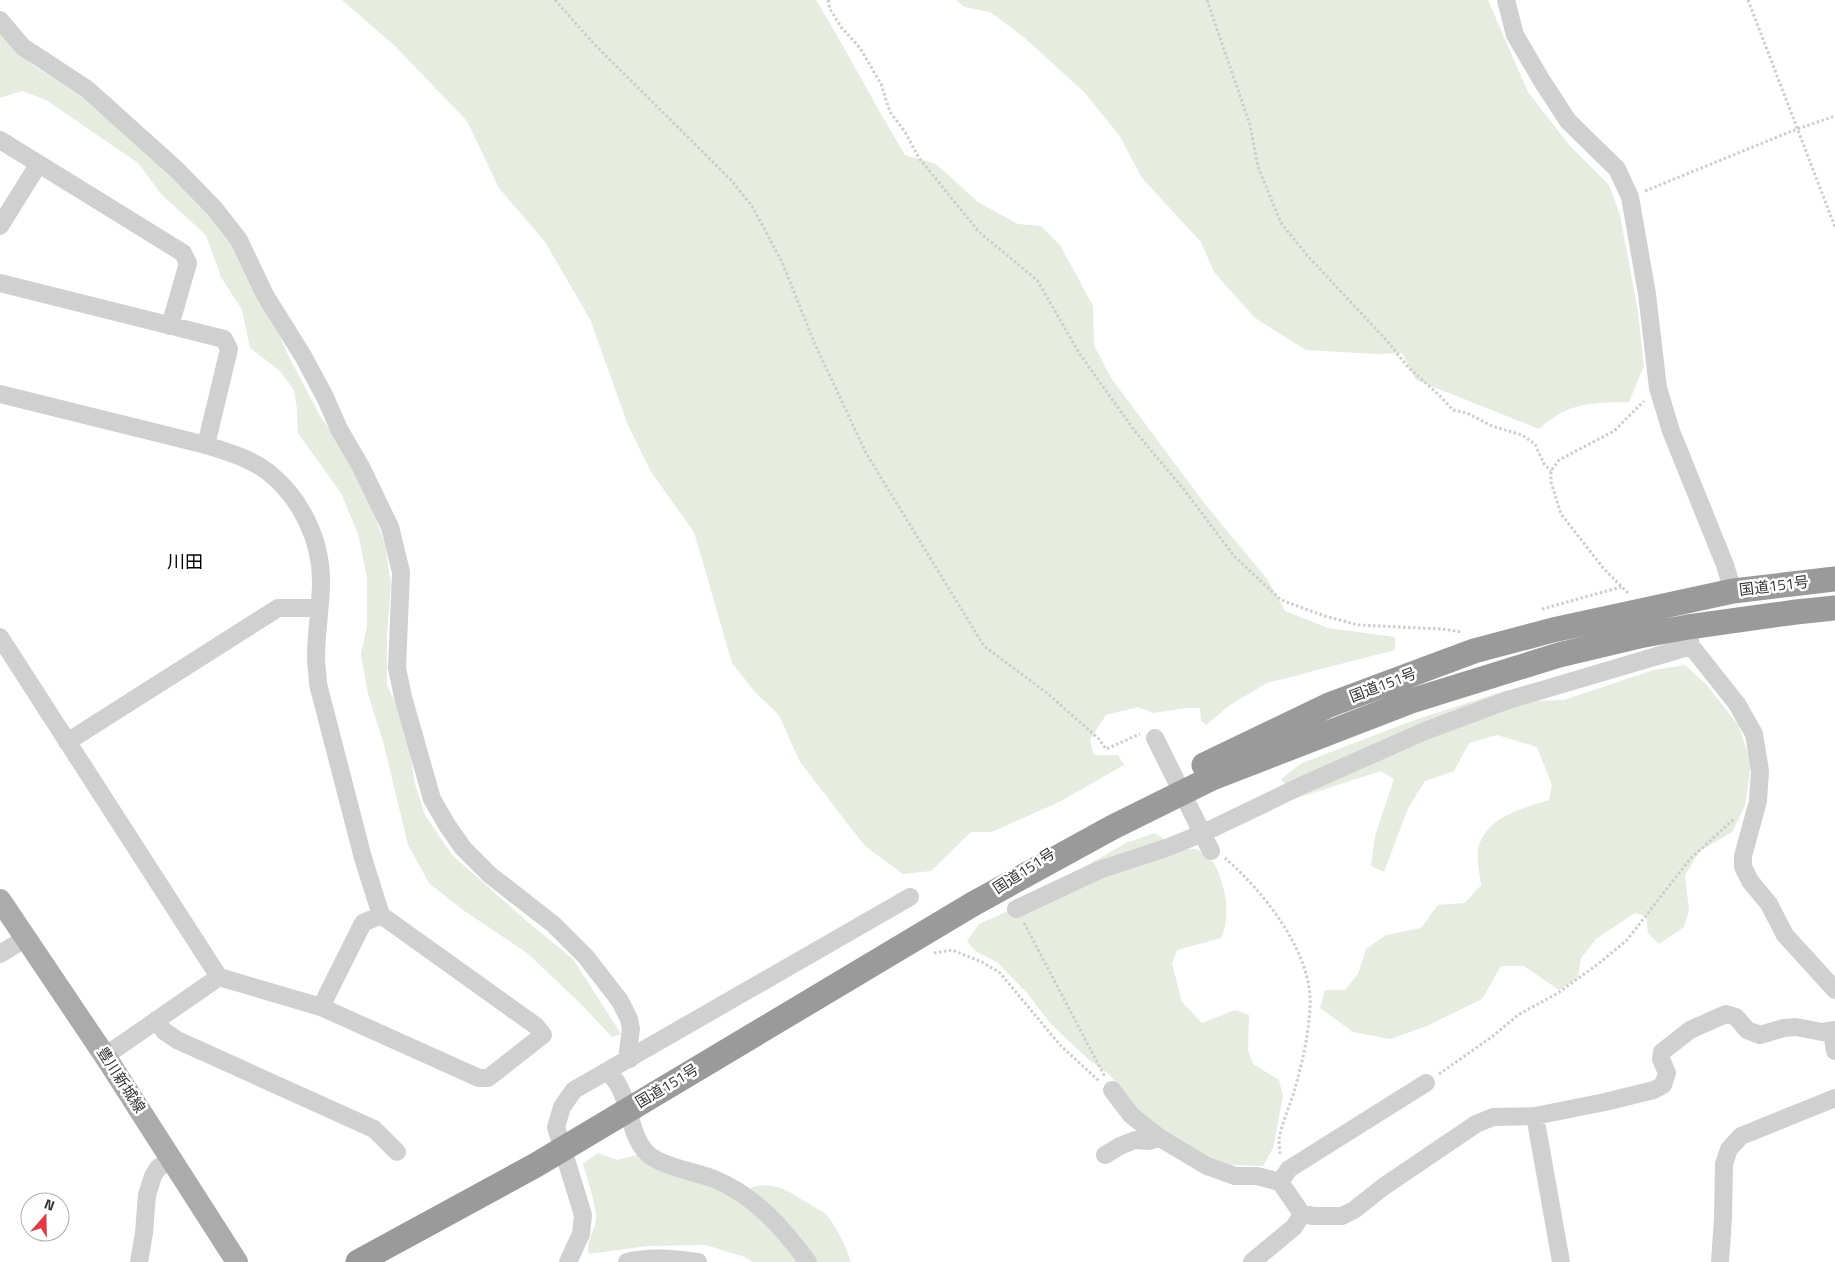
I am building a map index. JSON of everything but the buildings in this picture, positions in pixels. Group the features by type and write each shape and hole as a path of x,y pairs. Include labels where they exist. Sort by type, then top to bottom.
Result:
{"highway":[{"name":"国道151号","path":"358,1262 536,1165 973,904 1108,817 1207,764 1329,705 1474,651 1553,630 1733,591 1835,579"},
{"name":"国道151号","path":"973,904 1113,827 1212,778 1411,700 1550,658 1639,636 1690,637 1796,612 1835,608"}],"main road":[{"name":"豊川新城線","path":"0,900 105,1056 237,1262"}],"street":[{"path":"1506,0 1515,35 1542,81 1568,121 1617,169 1630,197 1647,294 1658,388 1671,430 1725,565 1733,591"},
{"path":"0,20 23,47 86,89 177,170 214,208 239,240 265,295 303,356 325,397 339,429 361,467 390,527 401,572 397,668 403,697 432,798 446,825 463,848 490,875 553,924 580,950 620,1001 629,1019 631,1029 628,1051 630,1059"},
{"path":"0,140 183,254 188,263 170,326"},
{"path":"0,226 38,165"},
{"path":"0,283 224,339 229,349 206,445"},
{"path":"0,394 236,454 267,471 287,491 309,523 318,548 321,581 316,657 318,684 363,858 381,915 536,1026 543,1035 488,1078 479,1078 321,1007 219,977 0,637"},
{"path":"67,742 278,608 319,608"},
{"path":"1016,909 1099,870 1166,848 1199,830 1425,731 1690,637 1737,704 1754,734 1760,771 1758,801 1742,856 1743,867 1750,881 1769,904 1785,935 1835,990"},
{"path":"1155,738 1211,851"},
{"path":"568,1262 581,1234 583,1215 556,1127 562,1107 574,1090 910,897"},
{"path":"321,1007 363,923 381,915"},
{"path":"0,954 26,938"},
{"path":"105,1056 219,977"},
{"path":"1112,1090 1131,1115 1160,1138 1207,1166 1236,1176 1257,1176 1275,1180 1302,1214 1342,1216 1354,1210 1383,1187 1476,1124 1494,1117 1535,1116 1605,1102 1654,1090 1664,1085 1667,1074 1661,1059 1662,1052 1690,1030 1726,1014 1736,1017 1747,1030 1760,1035 1790,1027 1822,1032 1833,1031 1835,1051"},
{"path":"156,1020 164,1031 177,1040 374,1129 397,1152"},
{"path":"607,1071 618,1084 640,1144 648,1155 665,1163 714,1179 740,1191 790,1237 808,1262"},
{"path":"1275,1180 1289,1169 1426,1083"},
{"path":"1720,1262 1724,1164 1729,1149 1741,1136 1835,1098"},
{"path":"1535,1116 1561,1262"},
{"path":"1105,1155 1135,1140 1148,1141 1160,1138"},
{"path":"138,1262 144,1234 147,1195 153,1176 158,1168 171,1159"},
{"path":"1252,1262 1294,1226 1302,1214"},
{"path":"627,1262 642,1258 698,1262"}],"path":[{"path":"555,0 594,44 730,179 752,206 782,262 814,342 866,453 984,646 1047,693 1099,739 1106,749 1150,730 1155,738"},
{"path":"828,0 830,9 841,28 860,48 880,84 890,112 919,158 979,232 1037,280 1079,353 1134,430 1185,491 1234,556 1281,600 1325,616 1358,625 1442,629 1462,632"},
{"path":"1207,0 1250,125 1258,167 1281,223 1306,254 1388,342 1408,367 1439,394 1453,410 1467,413 1492,426 1522,435 1535,444 1544,464 1551,471"},
{"path":"1748,0 1835,226"},
{"path":"1630,197 1797,129 1835,116"},
{"path":"1635,612 1632,598 1604,569 1561,514 1550,482 1551,471 1559,460 1614,431 1642,404 1648,395 1658,388"},
{"path":"1537,611 1621,586"},
{"path":"1426,1083 1493,1036 1518,1015 1558,993 1627,940 1690,858 1750,803 1758,801"},
{"path":"1211,851 1223,857 1243,873 1274,910 1297,949 1308,981 1310,1005 1306,1043 1296,1086 1279,1139 1280,1155 1275,1180"},
{"path":"1016,909 1112,1090"},
{"path":"933,953 952,950 982,962 1000,973 1060,1045 1094,1078 1112,1090"}],"shaded area":[{"path":"342,0 816,0 905,155 936,164 978,202 1018,224 1041,226 1060,245 1093,306 1094,345 1111,378 1205,504 1267,579 1285,611 1328,628 1395,637 1395,650 1267,683 1230,705 1206,725 1201,720 1200,708 1153,713 1138,707 1106,715 1090,740 1094,755 1118,755 1124,765 1059,802 992,832 971,832 931,871 903,874 865,846 800,762 779,715 755,692 732,663 694,532 651,472 628,425 590,319 545,242 499,188 467,121 395,46"},
{"path":"956,0 1488,0 1528,92 1569,145 1609,185 1620,215 1638,312 1644,366 1629,402 1591,404 1570,409 1550,420 1539,429 1416,380 1402,353 1377,354 1306,350 1255,318 1214,272 1201,242 1142,178 1119,135 1085,93 1025,38 990,12 964,7"},
{"path":"0,34 35,67 76,91 174,175 238,241 289,357 319,414 360,475 385,544 391,585 387,633 387,685 402,717 408,739 415,784 425,815 452,855 573,959 621,1034 612,1037 579,1002 527,953 463,910 429,883 408,845 384,745 368,694 361,654 367,626 367,577 358,534 341,493 298,433 294,390 280,371 250,348 242,310 221,277 206,235 162,195 138,163 46,100 22,91 0,98"},
{"path":"1685,665 1706,684 1739,726 1751,764 1745,806 1732,832 1700,851 1685,875 1689,910 1684,927 1659,944 1648,933 1646,916 1635,913 1596,939 1581,958 1578,978 1559,990 1524,966 1501,966 1482,999 1427,1026 1390,1039 1353,1032 1320,1008 1325,990 1345,990 1358,974 1366,949 1386,935 1421,928 1438,905 1465,903 1481,885 1478,849 1482,838 1489,829 1506,816 1549,800 1552,785 1537,747 1497,735 1469,743 1454,771 1425,781 1408,808 1384,872 1371,866 1375,836 1394,779 1381,771 1297,798 1281,779 1302,763 1409,722 1507,690 1530,701 1564,700 1654,670"},
{"path":"1155,833 1179,849 1197,849 1205,854 1215,865 1222,883 1226,901 1226,920 1221,938 1177,950 1172,963 1182,1002 1202,1023 1235,1010 1249,1015 1248,1050 1253,1064 1279,1080 1283,1096 1273,1148 1263,1166 1224,1165 1146,1121 1110,1075 1088,1059 1050,1023 1027,993 997,962 975,951 967,941 979,924 1006,912 1126,843"},
{"path":"598,1153 617,1160 637,1155 738,1194 757,1186 766,1185 782,1189 826,1215 841,1238 851,1262 752,1262 745,1257 706,1245 647,1246 589,1254 588,1249 596,1215 583,1164"}],"district":[{"name":"川田","path":"185,562"}]}
